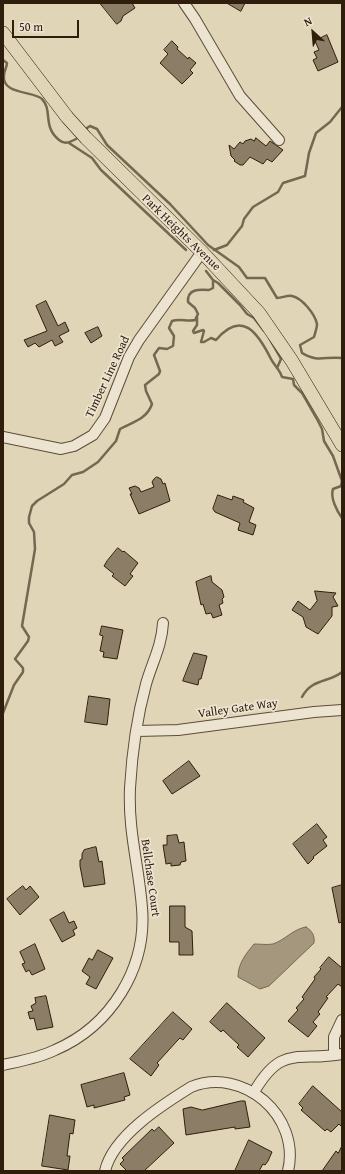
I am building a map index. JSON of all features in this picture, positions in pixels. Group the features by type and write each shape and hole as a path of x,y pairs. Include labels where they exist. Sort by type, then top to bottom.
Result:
{"main road":[{"name":"Park Heights Avenue","path":"3,33 67,117 86,138 246,297 273,332 342,445"}],"street":[{"path":"184,3 240,96 279,140"},
{"name":"Timber Line Road","path":"4,439 61,449 74,446 93,435 105,418 129,357 139,340 202,252"},
{"name":"Bellchase Court","path":"3,1064 42,1055 69,1043 86,1032 99,1021 120,996 135,964 142,937 143,924 142,907 131,840 129,814 133,761 146,683 162,639 163,623"},
{"name":"Valley Gate Way","path":"137,731 178,730 314,712 342,710"},
{"path":"254,1092 270,1068 285,1059 297,1056 338,1054 334,1037 342,1020"},
{"path":"105,1171 112,1152 124,1137 168,1102 200,1083 221,1081 232,1083 254,1092 271,1107 283,1126 289,1149 288,1171"}],"shaded area":[{"path":"306,927 313,934 314,943 269,986 260,989 238,977 239,968 254,944 273,944 297,930"}],"building":[{"path":"100,3 132,3 135,8 123,16 121,21 117,24"},
{"path":"227,3 245,3 241,11"},
{"path":"327,35 338,62 318,71 313,60 317,58 314,52 319,50 315,41"},
{"path":"172,41 178,47 177,49 188,59 189,57 196,63 190,70 193,73 182,84 160,63 168,54 164,50"},
{"path":"256,138 266,146 270,141 283,150 272,162 267,159 263,164 250,157 243,165 240,165 234,161 235,160 231,156 229,145 234,149 240,142 243,144 245,141 251,139 254,141"},
{"path":"46,301 58,326 65,322 69,331 59,336 63,342 55,346 52,340 39,347 35,343 28,347 24,340 47,331 36,306"},
{"path":"98,327 102,336 91,343 85,333"},
{"path":"157,477 161,479 163,484 165,483 170,501 139,514 130,494 132,494 129,488 135,486 139,488 141,492 154,487 152,482"},
{"path":"218,495 232,500 233,496 244,500 243,502 254,508 249,522 256,525 253,535 238,530 240,523 215,512 213,509"},
{"path":"118,548 138,563 130,574 133,576 125,586 112,576 114,574 104,566"},
{"path":"211,576 212,582 222,590 224,597 222,599 223,603 219,605 222,615 213,618 211,613 206,614 203,604 201,605 196,582"},
{"path":"315,591 336,593 333,597 338,606 332,607 332,616 318,634 306,627 303,617 292,610 298,601 310,610 317,601"},
{"path":"102,626 123,630 117,659 103,657 104,652 100,651 103,636 100,635"},
{"path":"194,653 207,656 198,685 183,681"},
{"path":"89,696 110,699 107,725 85,722"},
{"path":"189,761 200,776 172,794 163,781"},
{"path":"317,824 327,837 323,840 327,846 313,857 314,858 308,864 293,844"},
{"path":"177,835 179,843 184,842 186,861 181,862 180,865 171,866 171,863 166,864 163,845 167,845 167,836"},
{"path":"96,847 99,862 102,861 105,884 84,887 80,860 82,859 84,850"},
{"path":"342,885 342,922 339,923 332,888"},
{"path":"23,886 26,890 30,886 39,897 20,915 7,899"},
{"path":"170,906 185,906 185,927 192,931 193,955 179,955 179,942 170,942"},
{"path":"64,912 69,923 74,921 77,928 73,930 75,935 62,942 50,920"},
{"path":"35,944 45,969 32,975 29,970 26,972 22,964 25,963 20,952"},
{"path":"98,950 113,958 96,989 86,984 90,977 82,971 89,958 92,960"},
{"path":"329,957 342,968 342,987 338,984 326,997 328,998 318,1012 320,1014 313,1022 317,1026 308,1037 288,1021 298,1010 296,1008 304,999 302,997 315,979 314,977 321,969 320,968"},
{"path":"46,996 53,1027 37,1030 34,1018 30,1019 28,1012 33,1011 31,1006 36,1003 35,998"},
{"path":"227,1003 265,1038 248,1057 237,1047 239,1045 223,1030 221,1032 210,1022"},
{"path":"173,1012 192,1029 183,1040 180,1038 157,1063 159,1065 151,1076 130,1059"},
{"path":"124,1073 130,1095 124,1097 125,1100 94,1108 94,1105 87,1107 81,1085"},
{"path":"313,1086 342,1112 342,1127 339,1124 331,1132 327,1129 325,1131 301,1110 303,1108 299,1104"},
{"path":"245,1101 250,1127 235,1129 235,1127 186,1135 183,1109 191,1107 202,1110"},
{"path":"50,1115 75,1120 73,1134 70,1133 67,1156 70,1156 68,1170 42,1166"},
{"path":"159,1127 174,1143 144,1171 127,1171 120,1164 124,1160 122,1158 152,1129 154,1131"},
{"path":"249,1140 272,1152 268,1161 265,1165 263,1164 259,1171 235,1171"},
{"path":"342,1146 342,1171 322,1171 336,1151 338,1153"}],"waterway":[{"path":"3,60 7,63 4,81 8,86 19,92 38,96 42,99 47,108 51,129 54,135 61,142 65,143 76,139"},
{"path":"214,250 227,245 242,226 244,219 253,207 278,192 283,183 305,176 309,153 316,133 330,122 342,107"},
{"path":"87,128 90,126 97,129 107,145 170,204 208,245 239,267 247,278 265,278 277,298 288,296 296,297 308,307 317,324 314,337 300,345 302,353 313,358 342,358"},
{"path":"69,143 92,158 101,170 186,250"},
{"path":"206,271 247,314 254,318 264,331"},
{"path":"3,713 14,685 23,672 23,668 15,659 28,641 29,637 22,626 35,549 34,532 29,523 32,506 37,501 64,484 72,475 83,472 98,462 116,441 120,429 139,420 147,413 152,404 145,385 159,374 160,371 154,355 159,348 167,349 173,346 174,336 169,328 172,321 195,320 198,314 195,308 188,302 189,294 194,291 209,290 213,288 213,280"},
{"path":"197,317 197,325 193,331 194,333 204,331 201,342 211,338 216,340 225,331 234,326 248,328 255,333 282,377 293,379 294,385 302,393 322,429 324,441 333,456 342,481"},
{"path":"269,338 281,359 277,368"},
{"path":"342,481 341,486 333,489 332,493 334,504 342,518"},
{"path":"302,697 311,687 342,672"}]}
